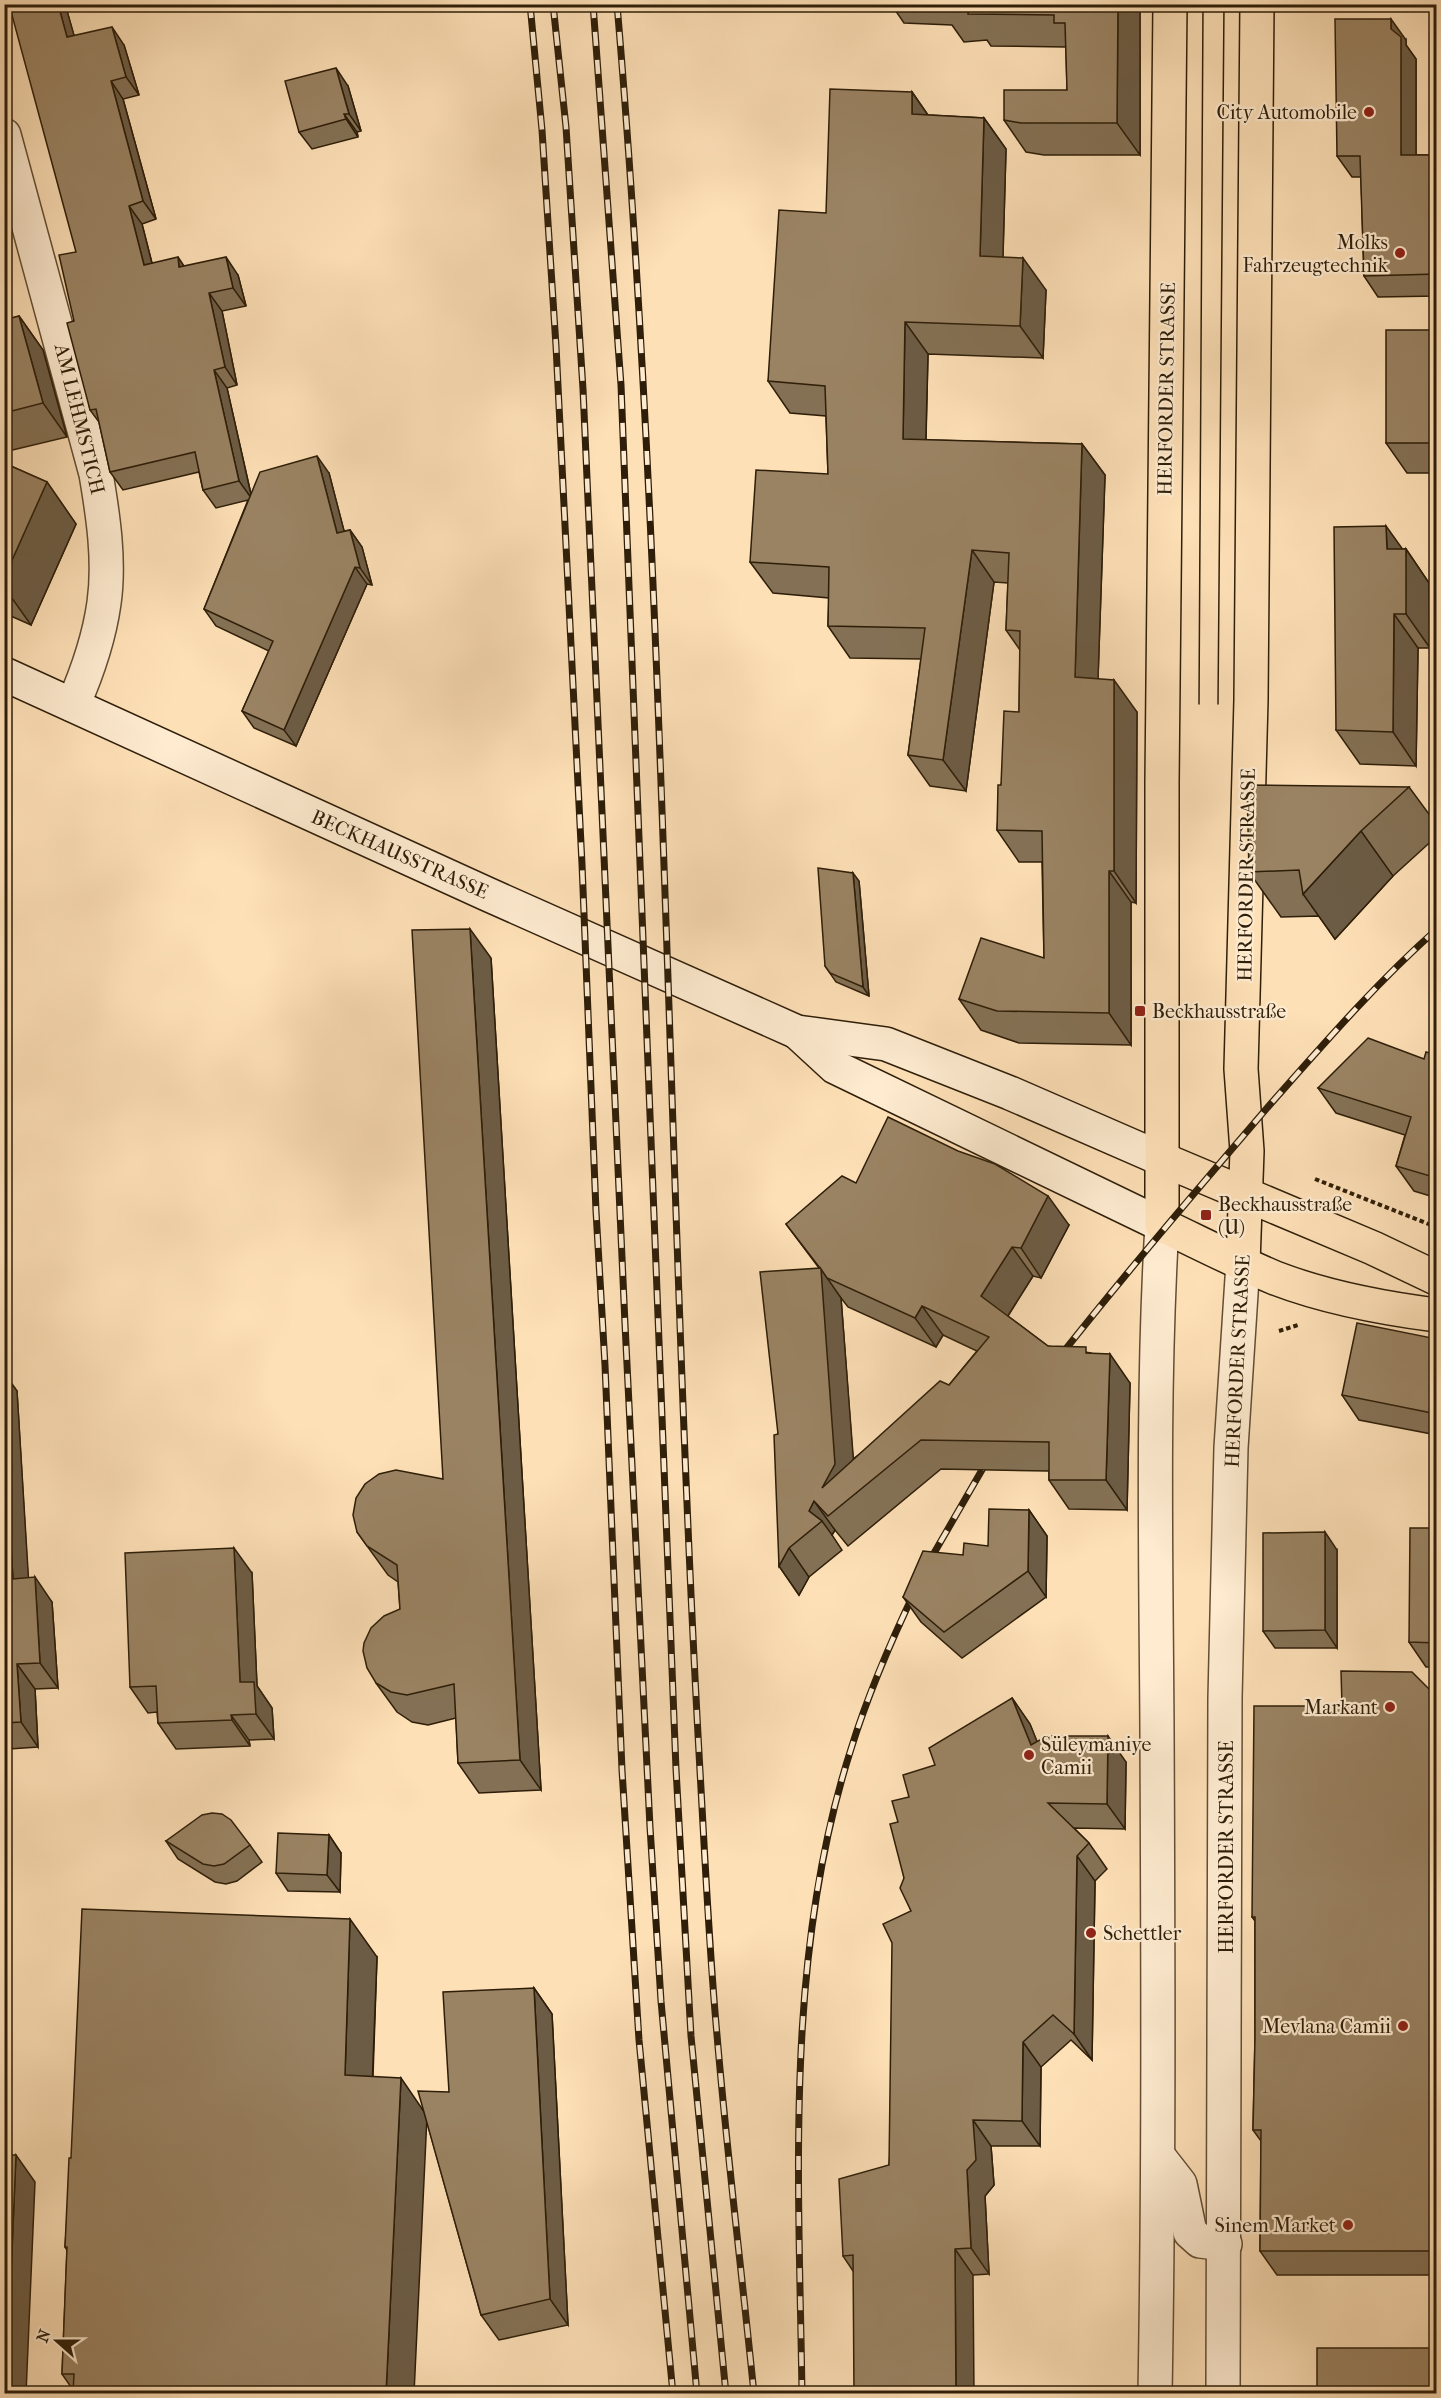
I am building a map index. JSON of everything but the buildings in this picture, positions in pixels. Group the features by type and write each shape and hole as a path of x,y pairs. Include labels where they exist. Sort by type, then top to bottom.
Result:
{"main road":[{"name":"HERFORDER STRASSE","path":"1162,1226 1164,1160 1162,782 1170,4"},
{"name":"HERFORDER STRASSE","path":"1243,1263 1247,1151 1241,1069 1251,700 1257,4"},
{"name":"BECKHAUSSTRASSE","path":"1164,1160 1393,1256 1437,1278"},
{"path":"1162,1226 1275,1278 1340,1299 1385,1309 1437,1315"}],"street":[{"name":"AM LEHMSTICH","path":"4,135 96,474 101,507 105,563 104,603 86,674 73,705"},
{"name":"BECKHAUSSTRASSE","path":"4,674 508,904 797,1032 886,1044 1010,1093 1164,1160"},
{"name":"BECKHAUSSTRASSE","path":"797,1032 835,1067 1162,1226"},
{"name":"HERFORDER STRASSE","path":"1155,2394 1159,2157 1156,1514 1158,1305 1162,1226"},
{"name":"HERFORDER STRASSE","path":"1223,2394 1227,1580 1231,1448 1243,1263"},
{"path":"1159,2157 1180,2184 1190,2232 1200,2241 1225,2244"}],"path":[{"path":"4,1004 9,1089"},
{"path":"1315,1179 1437,1227"}],"tram line":[{"path":"1199,704 1203,4"},
{"path":"1218,704 1224,4"}],"railway":[{"path":"530,4 542,130 556,346 582,864 622,1770 639,2040 673,2394"},
{"path":"553,4 566,127 583,389 650,1827 661,2001 697,2394"},
{"path":"593,4 621,385 676,1769 691,2036 726,2394"},
{"path":"617,4 634,225 657,666 680,1329 705,1870 721,2080 754,2394"},
{"path":"1057,1360 1267,1108 1370,994 1436,930"},
{"path":"926,1567 990,1456"},
{"path":"802,2394 799,2232 800,2069 805,1988 815,1907 830,1828 851,1749 880,1668 916,1589"}],"place":[{"name":"City Automobile","path":"1369,112"},
{"name":"Molks Fahrzeugtechnik","path":"1400,253"},
{"name":"Beckhausstraße","path":"1140,1011"},
{"name":"Beckhausstraße (U)","path":"1206,1215"},
{"name":"Markant","path":"1390,1707"},
{"name":"Süleymaniye Camii","path":"1029,1755"},
{"name":"Schettler","path":"1091,1933"},
{"name":"Mevlana Camii","path":"1403,2026"},
{"name":"Sinem Market","path":"1348,2225"}]}
